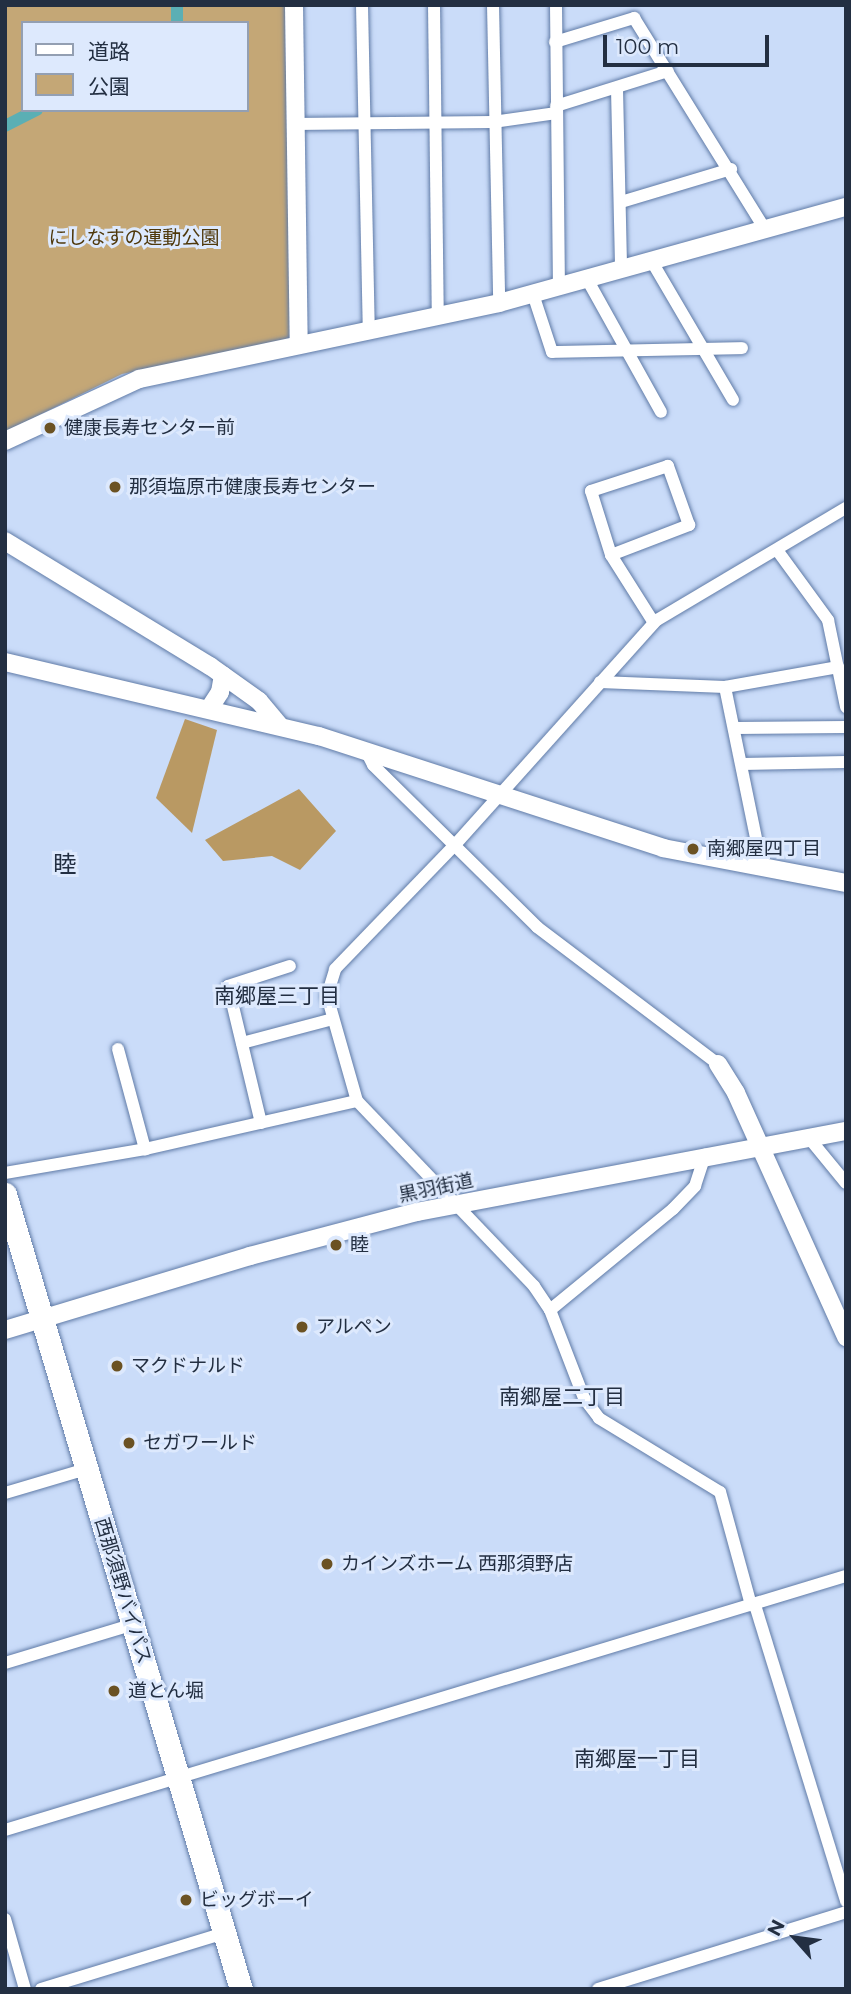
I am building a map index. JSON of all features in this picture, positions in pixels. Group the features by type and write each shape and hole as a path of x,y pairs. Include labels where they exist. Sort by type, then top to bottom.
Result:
{"highway":[{"name":"西那須野バイパス","path":"5,1194 241,1989"}],"street":[{"path":"293,5 293,124 299,344"},
{"path":"362,5 362,124 369,332"},
{"path":"434,5 438,316"},
{"path":"493,5 499,303"},
{"path":"556,5 559,287"},
{"path":"555,42 634,18 731,169 763,226"},
{"path":"293,124 494,122 556,109 668,71"},
{"path":"617,89 621,268"},
{"path":"621,202 731,169"},
{"path":"5,441 139,379 499,303 763,226 846,206"},
{"path":"651,260 733,400"},
{"path":"587,279 660,412"},
{"path":"533,294 552,352 628,353 742,348"},
{"path":"611,555 690,525 668,466 591,491 611,555 654,623"},
{"path":"846,508 654,623 453,846 335,969 327,996 357,1101 453,1205 502,1251 550,1310 584,1398 599,1418 720,1492 846,1901"},
{"path":"5,541 223,675 260,701 279,726"},
{"path":"777,550 828,620 840,645 838,667 846,707"},
{"path":"5,662 209,709 365,749 499,796 663,848 846,883"},
{"path":"600,682 725,687 838,667"},
{"path":"209,709 220,692 223,675"},
{"path":"725,687 762,868"},
{"path":"735,728 846,726"},
{"path":"365,749 373,765 453,846 596,975 718,1064 732,1083 846,1337"},
{"path":"742,764 846,762"},
{"path":"261,1123 229,986 290,966"},
{"path":"242,1044 333,1019"},
{"path":"118,1049 145,1149"},
{"path":"5,1173 145,1149 357,1101"},
{"name":"黒羽街道","path":"5,1330 250,1256 453,1205 846,1131"},
{"path":"808,1138 846,1182"},
{"path":"550,1310 673,1209 695,1186 705,1156"},
{"path":"5,1493 86,1469"},
{"path":"5,1830 846,1576"},
{"path":"5,1663 134,1624"},
{"path":"598,1989 621,1985 846,1912"},
{"path":"5,1919 25,1989"},
{"path":"41,1989 224,1933"}],"green space":[{"name":"にしなすの運動公園","path":"5,5 285,5 290,339 122,374 5,432"}],"shaded area":[{"path":"185,719 217,730 192,833 156,798"},
{"path":"299,789 336,831 300,870 272,856 223,861 205,840"}],"waterway":[{"path":"177,5 177,21"},
{"path":"5,126 33,112"}],"place":[{"name":"健康長寿センター前","path":"50,428"},
{"name":"那須塩原市健康長寿センター","path":"115,487"},
{"name":"南郷屋四丁目","path":"693,849"},
{"name":"睦","path":"336,1245"},
{"name":"アルペン","path":"302,1327"},
{"name":"マクドナルド","path":"117,1366"},
{"name":"セガワールド","path":"129,1443"},
{"name":"カインズホーム 西那須野店","path":"327,1564"},
{"name":"道とん堀","path":"114,1691"},
{"name":"ビッグボーイ","path":"186,1900"}],"district":[{"name":"睦","path":"65,864"},
{"name":"南郷屋三丁目","path":"277,996"},
{"name":"南郷屋二丁目","path":"562,1397"},
{"name":"南郷屋一丁目","path":"637,1759"}]}
